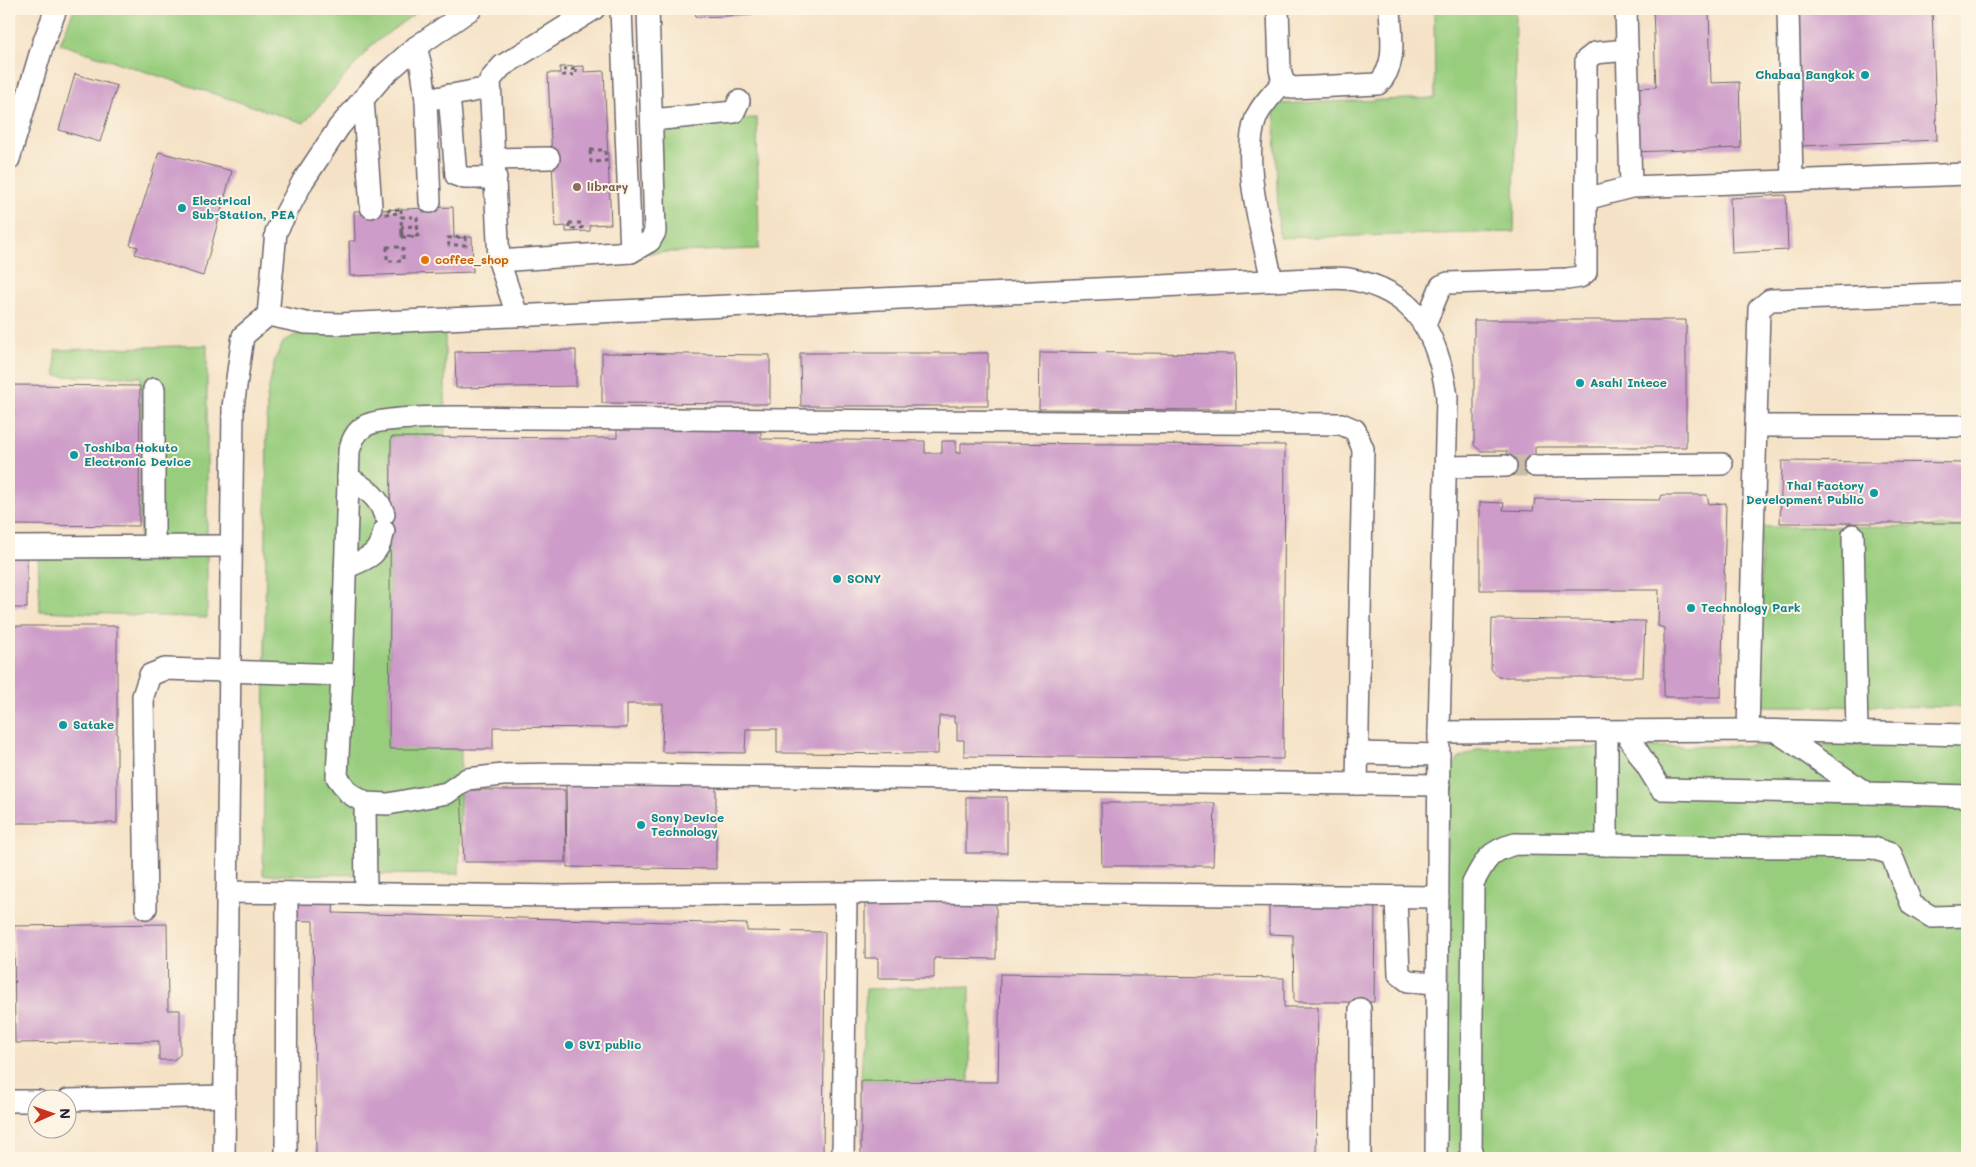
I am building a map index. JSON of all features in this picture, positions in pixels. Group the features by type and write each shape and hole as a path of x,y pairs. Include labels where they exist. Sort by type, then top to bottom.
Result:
{"street":[{"path":"9,159 43,44 56,9"},
{"path":"286,1158 230,671 233,407 243,336 268,315 276,232 303,181 339,127 383,76 416,46 471,9"},
{"path":"517,315 499,261 490,80 502,66 594,9"},
{"path":"621,9 631,252"},
{"path":"499,261 631,252 650,241 655,232 648,9"},
{"path":"1278,9 1280,68 1283,82 1292,88 1378,84 1388,75 1392,59 1390,9"},
{"path":"1626,9 1631,187"},
{"path":"1788,9 1792,180"},
{"path":"416,46 426,95 424,209"},
{"path":"1425,324 1441,286 1448,283 1580,277 1586,272 1586,60 1595,53 1627,50"},
{"path":"1272,281 1251,178 1251,133 1256,116 1283,82"},
{"path":"426,95 449,95 489,88"},
{"path":"449,95 456,175 465,178 495,169 549,158"},
{"path":"363,99 367,152 378,210"},
{"path":"652,120 734,112 739,101"},
{"path":"1586,199 1631,187 1967,174"},
{"path":"268,315 306,323 340,324 1348,279 1371,285 1392,294 1411,307 1425,324 1443,365 1448,396 1439,732 1436,1158"},
{"path":"1748,730 1759,309 1770,300 1967,293"},
{"path":"154,389 154,545"},
{"path":"1358,784 1363,449 1355,430 1341,424 417,418 376,421 365,426 353,437 349,451 338,777 349,793 365,804 388,804 447,793 467,779 503,775 1358,784 1439,784"},
{"path":"1756,426 1967,426"},
{"path":"1535,466 1722,464"},
{"path":"1446,467 1506,466"},
{"path":"345,568 372,556 381,546 384,522 381,506 371,493 348,477"},
{"path":"1852,535 1856,733"},
{"path":"9,547 231,546"},
{"path":"146,908 143,696 150,675 165,669 342,675"},
{"path":"1439,732 1748,730 1967,735"},
{"path":"1616,731 1661,789 1967,796"},
{"path":"1607,845 1616,731"},
{"path":"1776,731 1866,793"},
{"path":"1358,753 1439,755"},
{"path":"365,804 366,894"},
{"path":"1471,1158 1473,883 1486,858 1499,848 1515,844 1873,848 1891,854 1912,905 1932,917 1967,916"},
{"path":"257,893 562,896 932,892 1438,897"},
{"path":"224,1158 225,1096 257,893"},
{"path":"843,1158 846,894"},
{"path":"1396,896 1398,974 1408,981 1437,982"},
{"path":"1360,1009 1360,1158"},
{"path":"78,1100 225,1096"},
{"path":"9,1101 28,1101"}],"path":[{"path":"590,150 605,150 606,161 591,162 590,150"},
{"path":"424,209 418,237 402,237 401,217 424,209"},
{"path":"417,226 417,236 402,236 402,227 417,226"},
{"path":"465,237 466,244 449,245 448,238 465,237"},
{"path":"387,247 403,247 403,261 387,262 387,247"}],"green space":[{"path":"74,9 421,9 373,44 304,123 60,44"},
{"path":"1434,9 1516,9 1514,232 1279,238 1274,104 1435,98"},
{"path":"757,118 759,249 647,253 644,121"},
{"path":"445,327 445,436 391,437 389,748 461,749 459,874 263,875 267,397 275,359 284,341 305,330"},
{"path":"207,345 207,618 40,611 38,553 140,556 141,377 56,376 55,350"},
{"path":"1967,526 1967,707 1761,706 1761,527"},
{"path":"1967,743 1967,1158 1445,1158 1447,779 1458,759 1478,749"},
{"path":"970,986 969,1082 861,1081 866,989"}],"building":[{"path":"695,9 753,9 753,15 696,17"},
{"name":"Chabaa Bangkok","path":"1653,9 1709,9 1711,83 1739,82 1741,148 1633,152 1631,88 1656,87"},
{"name":"Chabaa Bangkok","path":"1794,9 1932,9 1937,140 1799,146"},
{"path":"584,66 584,72 604,71 611,224 590,225 590,231 566,232 566,226 555,227 548,73 560,73 560,67"},
{"path":"75,74 117,86 100,142 59,130"},
{"name":"Electrical Sub-Station, PEA","path":"159,152 232,171 203,276 135,254 138,247 130,245"},
{"path":"1786,195 1788,250 1732,253 1730,198"},
{"path":"453,207 454,238 472,237 473,272 350,276 349,241 355,241 354,211"},
{"name":"Asahi Intece","path":"1474,320 1686,320 1686,447 1535,447 1535,469 1507,469 1507,451 1481,451 1474,445"},
{"path":"576,350 576,386 456,388 455,352"},
{"path":"1040,352 1235,354 1236,410 1039,409"},
{"path":"602,353 770,355 770,404 602,403"},
{"path":"800,353 988,353 988,406 801,406"},
{"name":"Toshiba Hokuto Electronic Device","path":"9,385 140,386 139,526 9,525"},
{"name":"SONY","path":"617,425 744,426 744,432 761,432 761,439 925,441 925,453 942,453 942,441 956,441 956,453 961,453 961,443 1285,445 1283,759 964,756 964,740 957,740 957,723 954,723 954,716 939,716 938,754 777,753 777,729 746,729 745,753 662,752 663,704 627,704 627,728 493,727 493,749 389,749 391,437 617,438"},
{"name":"Thai Factory Development Public","path":"1782,461 1967,463 1967,523 1780,523"},
{"name":"Technology Park","path":"1662,495 1707,495 1709,504 1726,503 1721,697 1664,697 1664,628 1658,626 1659,590 1480,590 1480,502 1504,503 1503,510 1533,511 1535,499 1660,500"},
{"path":"9,558 27,558 27,608 9,608"},
{"path":"1492,619 1645,621 1643,677 1498,677 1491,669"},
{"name":"Satake","path":"9,626 117,626 117,823 12,823 12,847 9,847"},
{"name":"Sony Device Technology","path":"716,780 716,869 567,867 566,783"},
{"path":"461,790 565,790 566,862 464,862"},
{"path":"966,797 1007,797 1007,853 966,853"},
{"path":"1101,803 1215,803 1213,866 1102,866"},
{"path":"865,894 996,895 996,959 934,958 934,978 878,978 878,958 865,958"},
{"name":"SVI public","path":"294,899 334,899 333,913 747,924 747,931 825,932 823,1158 316,1158 313,921 293,920"},
{"path":"1375,902 1374,1002 1294,1002 1293,935 1269,934 1269,904"},
{"path":"167,924 168,1010 180,1010 180,1055 173,1060 159,1060 159,1041 15,1043 14,926"},
{"path":"1000,974 1284,978 1284,1007 1318,1007 1316,1158 861,1158 861,1081 998,1082"}],"tunnel":[{"path":"1506,466 1535,466"}],"place":[{"name":"Chabaa Bangkok","path":"1865,75"},
{"name":"library","path":"577,187"},
{"name":"Electrical Sub-Station, PEA","path":"182,208"},
{"name":"coffee_shop","path":"425,260"},
{"name":"Asahi Intece","path":"1580,383"},
{"name":"Toshiba Hokuto Electronic Device","path":"74,455"},
{"name":"Thai Factory Development Public","path":"1874,493"},
{"name":"SONY","path":"837,579"},
{"name":"Technology Park","path":"1691,608"},
{"name":"Satake","path":"63,725"},
{"name":"Sony Device Technology","path":"641,825"},
{"name":"SVI public","path":"569,1045"}]}
